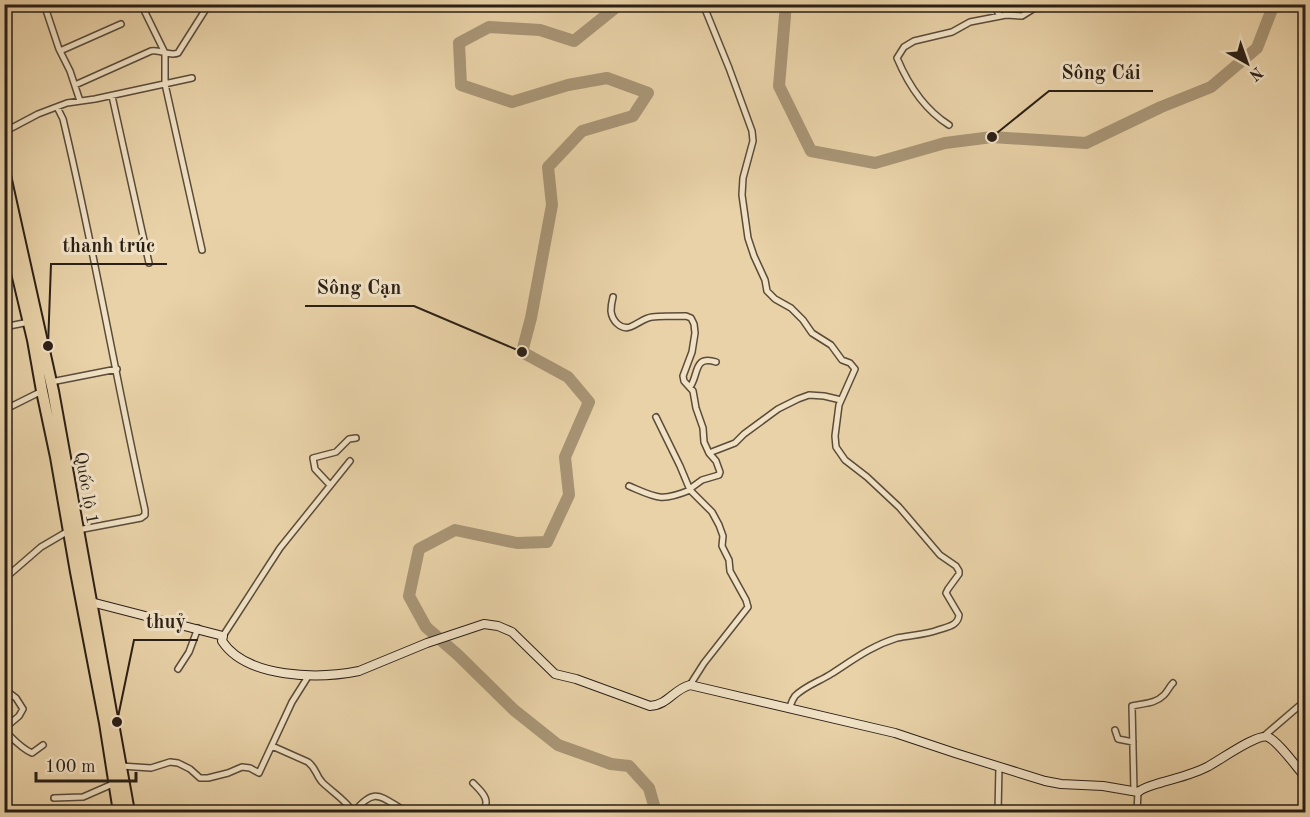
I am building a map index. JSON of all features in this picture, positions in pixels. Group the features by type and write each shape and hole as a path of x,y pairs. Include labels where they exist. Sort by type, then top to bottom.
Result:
{"highway":[{"name":"Quốc lộ 1","path":"4,171 51,382 119,813"},
{"name":"Quốc lộ 1","path":"4,218 29,322 56,457 91,602 129,813"}],"street":[{"path":"44,4 80,101"},
{"path":"141,4 165,53 165,84 202,250"},
{"path":"75,85 151,51 156,50 175,55 181,50 209,4"},
{"path":"703,4 752,131 753,141 743,178 742,195 748,238 765,280 767,291 803,320 812,333 831,345 842,360 855,368 841,400 837,420 836,447 844,460 867,477 899,507 940,555 958,568 959,574 946,593 959,615 955,624 934,632 898,638 861,653 830,675 800,692 789,709"},
{"path":"993,4 1000,16"},
{"path":"949,125 927,107 910,84 898,60 903,47 914,41 952,32 970,22 1000,16 1022,16 1041,4"},
{"path":"60,51 121,24"},
{"path":"4,132 38,114 67,103 112,96 192,78"},
{"path":"112,96 149,263"},
{"path":"4,579 41,548 74,530 141,518 146,510 110,345 91,243 63,119 57,107"},
{"path":"613,297 611,310 613,318 624,328 653,317 686,316 691,318 695,327 694,341 683,376 684,381 693,391 703,428 704,442 720,472 674,497 651,495 629,486"},
{"path":"4,327 29,322"},
{"path":"690,387 693,385 701,362 708,360 716,362"},
{"path":"51,382 117,369"},
{"path":"4,410 42,391"},
{"path":"709,453 735,443 752,427 790,402 809,395 841,400"},
{"path":"350,461 280,548 223,636 222,641 235,655 264,669 282,673 336,674 359,671 392,656 484,624 498,626 512,633 555,674 576,679 650,706 658,705 690,685 704,663 748,607 730,571 729,560 722,546 723,536 719,525 712,512 690,490 656,417"},
{"path":"330,485 315,469 313,458 336,452 349,439 356,438"},
{"path":"91,602 223,636"},
{"path":"178,669 189,652 198,628"},
{"path":"121,766 151,768 171,762 178,763 190,769 200,778 228,773 242,767 259,773 292,702 309,675"},
{"path":"1137,813 1132,706 1157,701 1166,694 1173,683"},
{"path":"690,685 895,733 1045,781 1103,786 1136,792 1147,786 1208,767 1264,736 1305,700"},
{"path":"4,689 16,698 23,710 6,727 6,732 29,752 32,753 43,745"},
{"path":"1116,730 1118,739 1133,742"},
{"path":"1264,736 1271,738 1281,748 1305,778"},
{"path":"272,746 312,765 318,778 354,813 369,797 375,796 412,813"},
{"path":"998,813 999,767"},
{"path":"54,798 83,797 115,783"},
{"path":"473,783 479,788 486,803 482,813"}],"waterway":[{"path":"620,4 574,41 540,30 489,27 459,43 461,85 512,102 568,85 607,78 648,93 633,116 582,131 548,167 552,205 531,318 522,352 568,377 589,402 565,457 569,495 547,542 517,543 455,530 419,549 409,596 426,627 514,710 558,745 611,764 629,766 649,788 656,812"},
{"path":"786,4 779,86 811,151 875,163 945,143 992,137 1086,143 1161,107 1211,87 1257,48 1274,4"}],"place":[{"name":"Sông Cái","path":"992,137"},
{"name":"thanh trúc","path":"48,346"},
{"name":"Sông Cạn","path":"522,352"},
{"name":"thuỷ","path":"117,722"}]}
